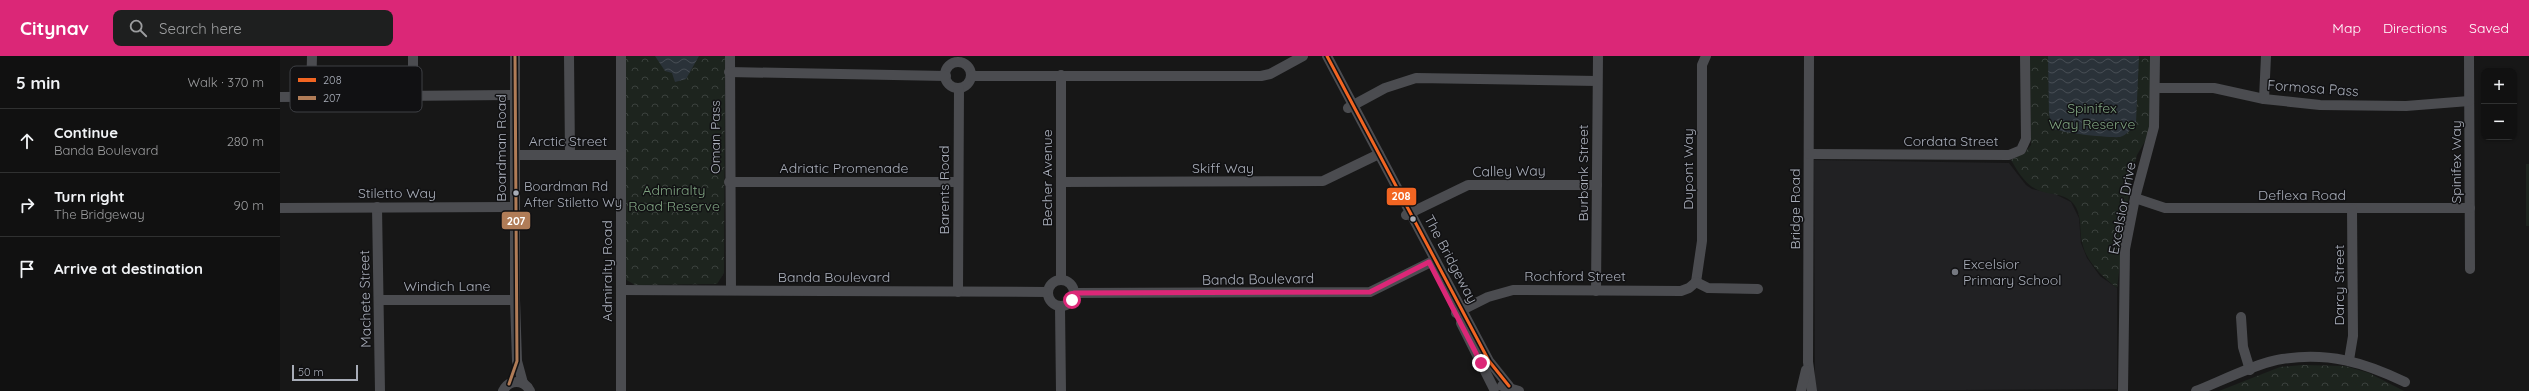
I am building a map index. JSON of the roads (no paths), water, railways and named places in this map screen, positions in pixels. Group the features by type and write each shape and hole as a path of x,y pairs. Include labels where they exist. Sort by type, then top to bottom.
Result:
{"street":[{"path":"312,56 312,66"},
{"name":"Boardman Road","path":"515,56 516,156 514,207 517,361 529,389 506,387 517,361"},
{"path":"569,56 570,155"},
{"name":"Admiralty Road","path":"621,56 621,391"},
{"name":"Oman Pass","path":"730,56 729,182 731,290"},
{"path":"971,76 1261,76 1270,74 1303,56"},
{"name":"The Bridgeway","path":"1321,56 1350,106 1459,312 1489,361 1509,386"},
{"name":"The Bridgeway","path":"1328,56 1350,106"},
{"name":"Burbank Street","path":"1596,291 1598,56"},
{"name":"Dupont Way","path":"1696,282 1702,241 1702,65 1706,56"},
{"name":"Bridge Road","path":"1809,56 1808,362 1812,391"},
{"name":"Cordata Street","path":"1809,154 2009,155 2015,153 2021,150 2026,139 2025,56"},
{"name":"Excelsior Drive","path":"2123,391 2125,249 2135,198 2154,127 2156,88 2155,56"},
{"path":"2264,99 2266,56"},
{"name":"Spinifex Way","path":"2469,56 2470,269"},
{"path":"959,59 968,67 971,76 968,83 959,88 950,85 946,76 949,66 959,59"},
{"path":"729,72 946,76"},
{"name":"Becher Avenue","path":"1061,76 1061,280"},
{"path":"1350,106 1385,88 1416,78 1597,81"},
{"name":"Barents Road","path":"958,292 959,88"},
{"name":"Formosa Pass","path":"2156,88 2214,88 2264,99 2328,105 2406,106 2469,101"},
{"path":"422,97 515,95"},
{"path":"280,97 290,97"},
{"name":"Arctic Street","path":"516,156 621,155"},
{"name":"Skiff Way","path":"1061,182 1324,181 1376,156"},
{"name":"Adriatic Promenade","path":"729,182 958,182"},
{"name":"Calley Way","path":"1408,214 1468,185 1597,185"},
{"name":"Deflexa Road","path":"2135,198 2165,208 2470,208"},
{"name":"Machete Street","path":"377,207 380,391"},
{"name":"Stiletto Way","path":"280,208 514,207"},
{"name":"Darcy Street","path":"2349,360 2353,336 2352,209"},
{"name":"Banda Boulevard","path":"1074,293 1370,292 1432,261"},
{"path":"1061,280 1069,283 1074,293 1070,303 1060,307 1050,302 1047,292 1052,284 1061,280"},
{"path":"1696,282 1708,288 1758,289"},
{"name":"Rochford Street","path":"1459,312 1488,296 1513,290 1681,291 1689,288 1696,282"},
{"name":"Banda Boulevard","path":"621,290 1047,292"},
{"name":"Windich Lane","path":"379,300 515,300"},
{"path":"1060,307 1061,391"},
{"name":"The Bridgeway","path":"1459,312 1493,390"},
{"path":"2241,316 2243,348 2250,370"},
{"path":"2196,391 2281,359 2349,360 2370,366 2405,382"},
{"name":"Bridge Road","path":"1801,391 1808,362"},
{"path":"1493,390 1501,386 1509,386 1519,391"}],"water":[{"path":"655,56 699,56 686,79 675,82 672,73 665,71"},
{"path":"2048,56 2139,56 2136,122 2129,131 2123,136 2114,137 2074,133 2052,128 2049,114"}],"place":[{"name":"Boardman Rd After Stiletto Wy","path":"516,193"},
{"name":"Excelsior Primary School","path":"1955,272"}],"park label":[{"name":"Spinifex Way Reserve","path":"2092,116"},
{"name":"Admiralty Road Reserve","path":"674,198"}]}
